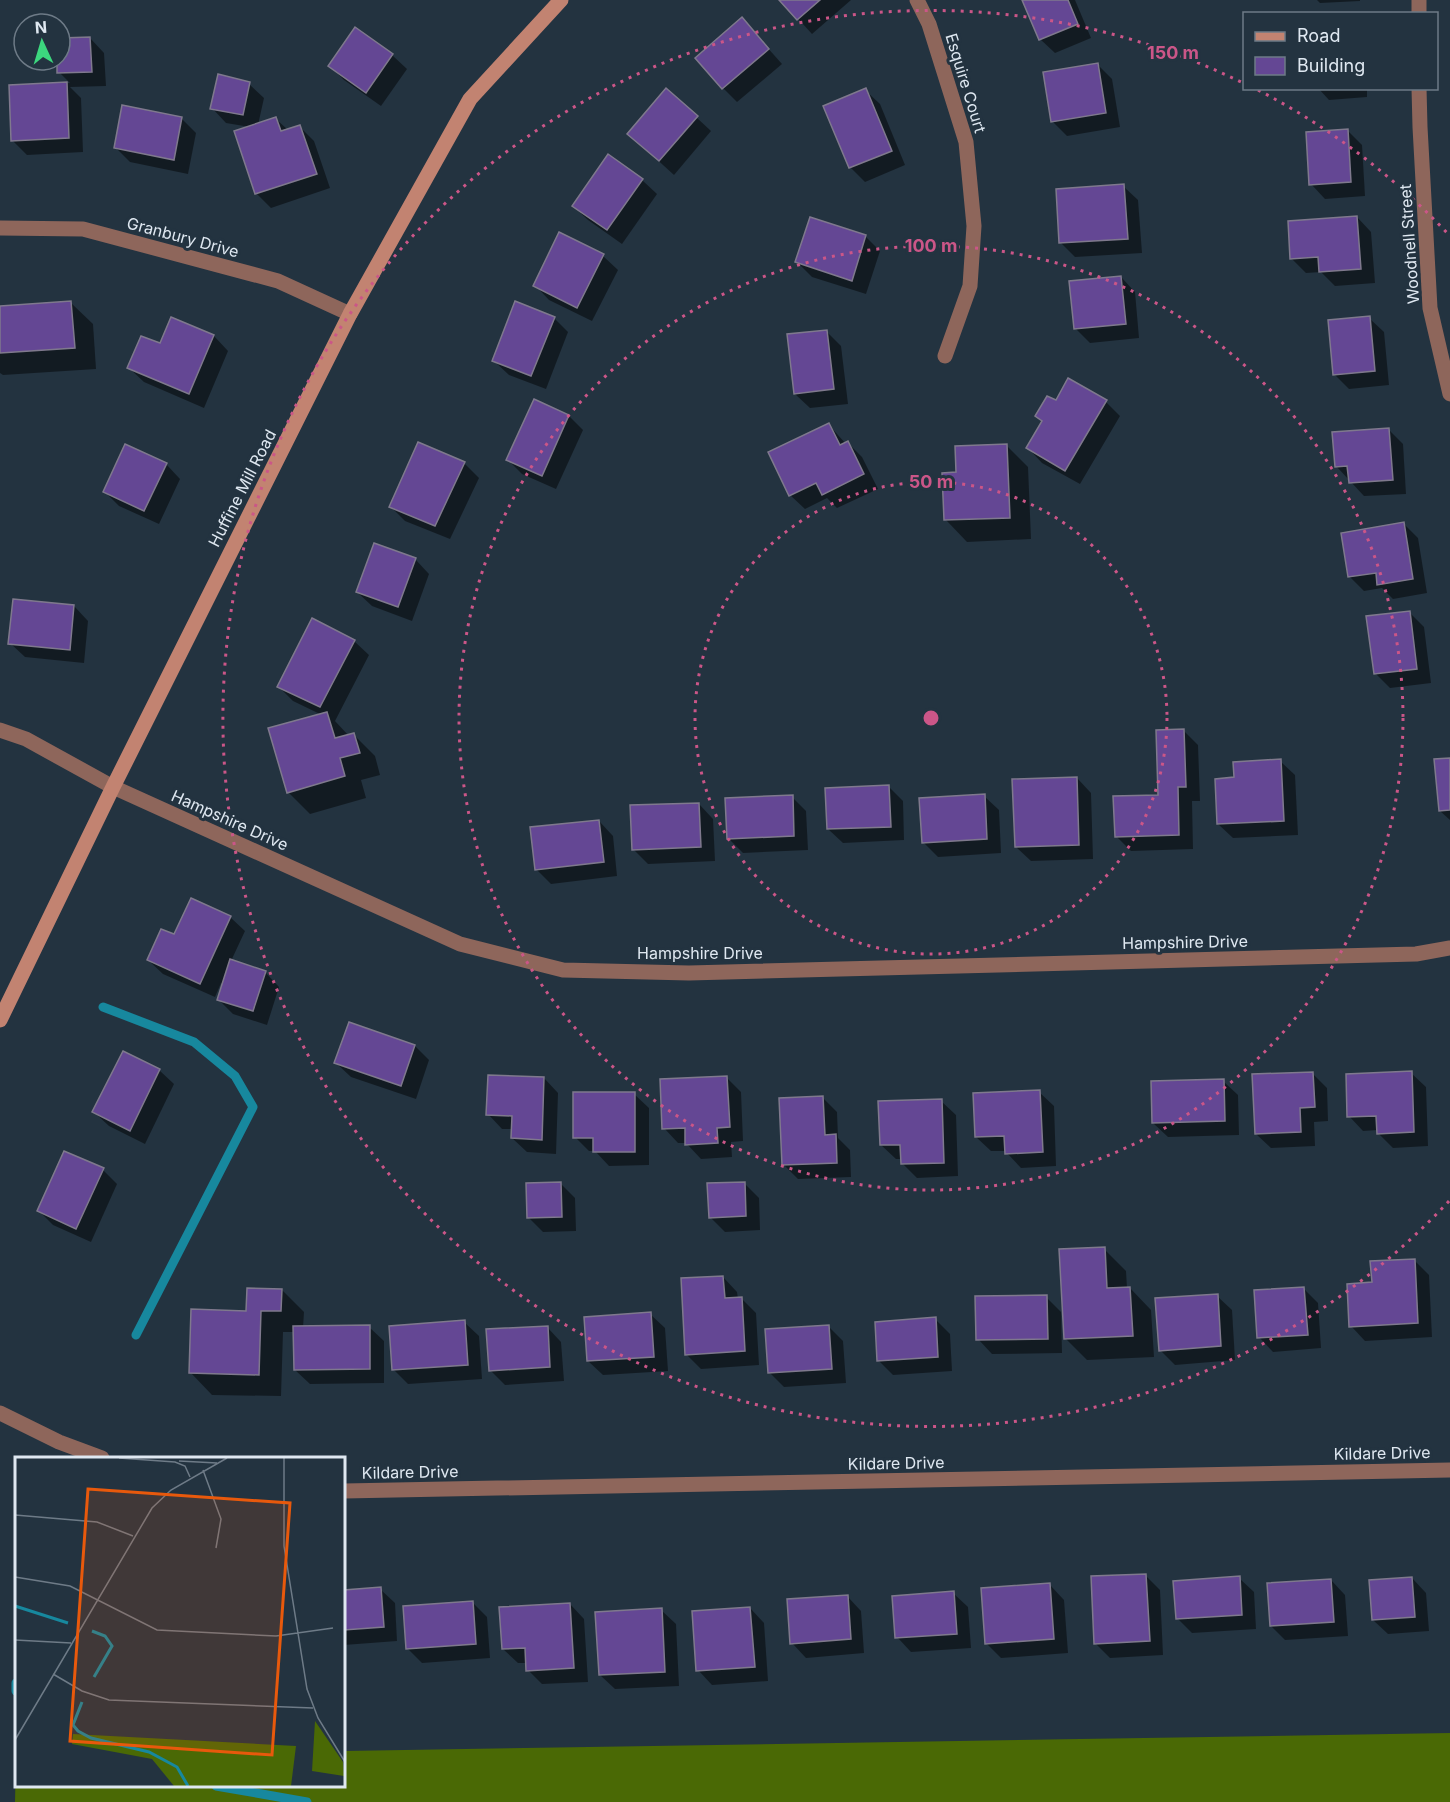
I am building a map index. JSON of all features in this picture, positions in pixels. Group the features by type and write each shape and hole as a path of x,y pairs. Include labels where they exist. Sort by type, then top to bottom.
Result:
{"main road":[{"name":"Huffine Mill Road","path":"0,1020 113,787 350,314 470,99 561,0"}],"street":[{"name":"Esquire Court","path":"917,0 929,24 966,142 974,226 970,286 945,356"},
{"name":"Woodnell Street","path":"1419,90 1430,308 1450,394"},
{"name":"Granbury Drive","path":"0,228 83,229 278,281 350,314"},
{"name":"Hampshire Drive","path":"0,730 26,740 113,787 460,944 563,970 689,973 1416,954 1450,948"},
{"path":"0,1413 59,1442 99,1457"},
{"name":"Kildare Drive","path":"345,1491 1450,1470"}],"green space":[{"path":"1450,1733 1450,1802 15,1802 15,1787 345,1787 345,1751"}],"building":[{"path":"779,0 820,0 797,20"},
{"path":"1022,0 1068,0 1078,24 1039,40"},
{"path":"742,17 769,49 722,89 695,58"},
{"path":"355,27 393,54 366,93 328,66"},
{"path":"90,37 92,72 57,73 72,72 72,38"},
{"path":"1098,63 1106,113 1051,122 1043,72"},
{"path":"218,74 250,82 243,115 210,109"},
{"path":"67,82 69,138 11,141 9,85"},
{"path":"666,88 698,116 659,161 627,134"},
{"path":"866,88 892,151 849,168 823,106"},
{"path":"122,105 182,117 174,160 114,148"},
{"path":"276,117 281,131 300,125 317,174 255,194 234,131"},
{"path":"1348,129 1351,182 1309,185 1306,132"},
{"path":"608,154 643,179 607,230 572,206"},
{"path":"1124,184 1128,239 1059,243 1056,189"},
{"path":"1357,216 1361,269 1319,272 1318,257 1290,259 1288,221"},
{"path":"810,217 866,235 852,281 795,262"},
{"path":"559,232 604,254 577,308 533,286"},
{"path":"1121,276 1126,324 1074,329 1069,281"},
{"path":"71,301 75,348 0,353 0,306"},
{"path":"515,301 555,317 531,376 492,361"},
{"path":"1370,316 1375,371 1333,375 1328,320"},
{"path":"171,317 214,335 189,394 127,368 141,336 160,343"},
{"path":"827,330 834,389 794,394 787,334"},
{"path":"1068,378 1107,400 1065,471 1026,448 1042,421 1035,416 1047,396 1056,400"},
{"path":"534,399 569,415 542,476 506,460"},
{"path":"829,423 840,445 848,441 864,474 822,495 816,483 789,496 768,452"},
{"path":"1389,428 1393,480 1349,483 1347,466 1335,467 1332,432"},
{"path":"418,442 465,462 435,526 389,507"},
{"path":"125,444 167,463 144,511 103,492"},
{"path":"1007,444 1010,518 944,520 942,473 956,472 955,446"},
{"path":"1404,522 1413,579 1377,585 1376,573 1348,577 1341,533"},
{"path":"374,543 416,558 398,607 356,592"},
{"path":"13,599 74,605 70,650 8,644"},
{"path":"1410,611 1417,669 1374,674 1366,616"},
{"path":"312,618 355,640 320,707 277,687"},
{"path":"327,712 335,738 354,733 360,753 340,758 345,776 287,793 268,728"},
{"path":"1184,729 1186,787 1178,787 1179,835 1115,837 1113,796 1158,795 1156,730"},
{"path":"1450,758 1450,810 1439,811 1434,759"},
{"path":"1281,759 1284,821 1217,824 1215,779 1234,777 1233,762"},
{"path":"1077,777 1079,845 1015,847 1012,779"},
{"path":"889,785 891,827 827,829 825,788"},
{"path":"985,794 987,839 922,843 919,798"},
{"path":"793,795 794,836 727,839 725,798"},
{"path":"699,803 701,847 632,850 630,805"},
{"path":"599,820 604,862 535,870 530,827"},
{"path":"191,898 231,916 200,984 147,960 161,929 174,934"},
{"path":"230,959 266,971 253,1011 217,1000"},
{"path":"349,1022 415,1045 401,1086 334,1063"},
{"path":"123,1051 160,1069 130,1131 92,1112"},
{"path":"1412,1071 1414,1132 1377,1134 1376,1116 1347,1117 1346,1074"},
{"path":"1313,1072 1315,1107 1300,1108 1301,1132 1255,1134 1252,1074"},
{"path":"488,1075 544,1077 542,1140 511,1138 512,1116 486,1115"},
{"path":"727,1076 730,1127 717,1128 718,1143 685,1145 685,1128 662,1129 660,1079"},
{"path":"1224,1079 1225,1121 1152,1123 1151,1081"},
{"path":"1040,1090 1043,1152 1005,1154 1004,1136 975,1137 973,1093"},
{"path":"573,1092 635,1092 635,1152 593,1152 593,1138 573,1138"},
{"path":"823,1096 825,1135 836,1134 837,1163 782,1165 779,1098"},
{"path":"942,1099 944,1163 901,1164 900,1145 880,1145 878,1101"},
{"path":"64,1151 104,1168 76,1229 37,1211"},
{"path":"561,1182 562,1217 527,1218 526,1183"},
{"path":"745,1182 746,1216 709,1218 707,1183"},
{"path":"1105,1247 1107,1288 1130,1287 1133,1336 1064,1339 1059,1249"},
{"path":"1415,1259 1418,1323 1349,1327 1347,1284 1372,1282 1370,1261"},
{"path":"723,1276 725,1298 742,1297 745,1351 685,1355 681,1278"},
{"path":"1304,1287 1308,1335 1257,1338 1254,1290"},
{"path":"247,1288 282,1289 281,1311 261,1311 259,1375 189,1373 191,1309 246,1311"},
{"path":"1218,1294 1221,1346 1159,1351 1155,1298"},
{"path":"1047,1295 1048,1339 976,1340 975,1296"},
{"path":"651,1312 654,1357 587,1361 584,1317"},
{"path":"936,1317 938,1357 877,1361 875,1322"},
{"path":"465,1320 468,1365 392,1370 389,1326"},
{"path":"370,1325 370,1369 294,1370 293,1326"},
{"path":"829,1325 832,1369 768,1373 765,1329"},
{"path":"548,1326 550,1367 489,1371 486,1329"},
{"path":"1146,1574 1150,1641 1094,1644 1091,1576"},
{"path":"1240,1576 1242,1615 1176,1619 1173,1581"},
{"path":"1412,1577 1415,1617 1372,1620 1369,1580"},
{"path":"1331,1579 1334,1622 1270,1626 1267,1583"},
{"path":"1050,1583 1054,1639 985,1644 981,1588"},
{"path":"381,1587 384,1627 345,1630 345,1590"},
{"path":"954,1591 957,1634 895,1638 892,1596"},
{"path":"848,1595 851,1639 790,1644 787,1599"},
{"path":"473,1601 476,1644 406,1649 403,1606"},
{"path":"570,1603 574,1668 526,1671 525,1648 502,1649 499,1607"},
{"path":"750,1607 755,1667 696,1671 692,1611"},
{"path":"662,1608 665,1672 599,1675 595,1612"}],"waterway":[{"path":"103,1007 194,1042 235,1076 253,1107 136,1335"},
{"path":"222,1787 307,1802"}]}
